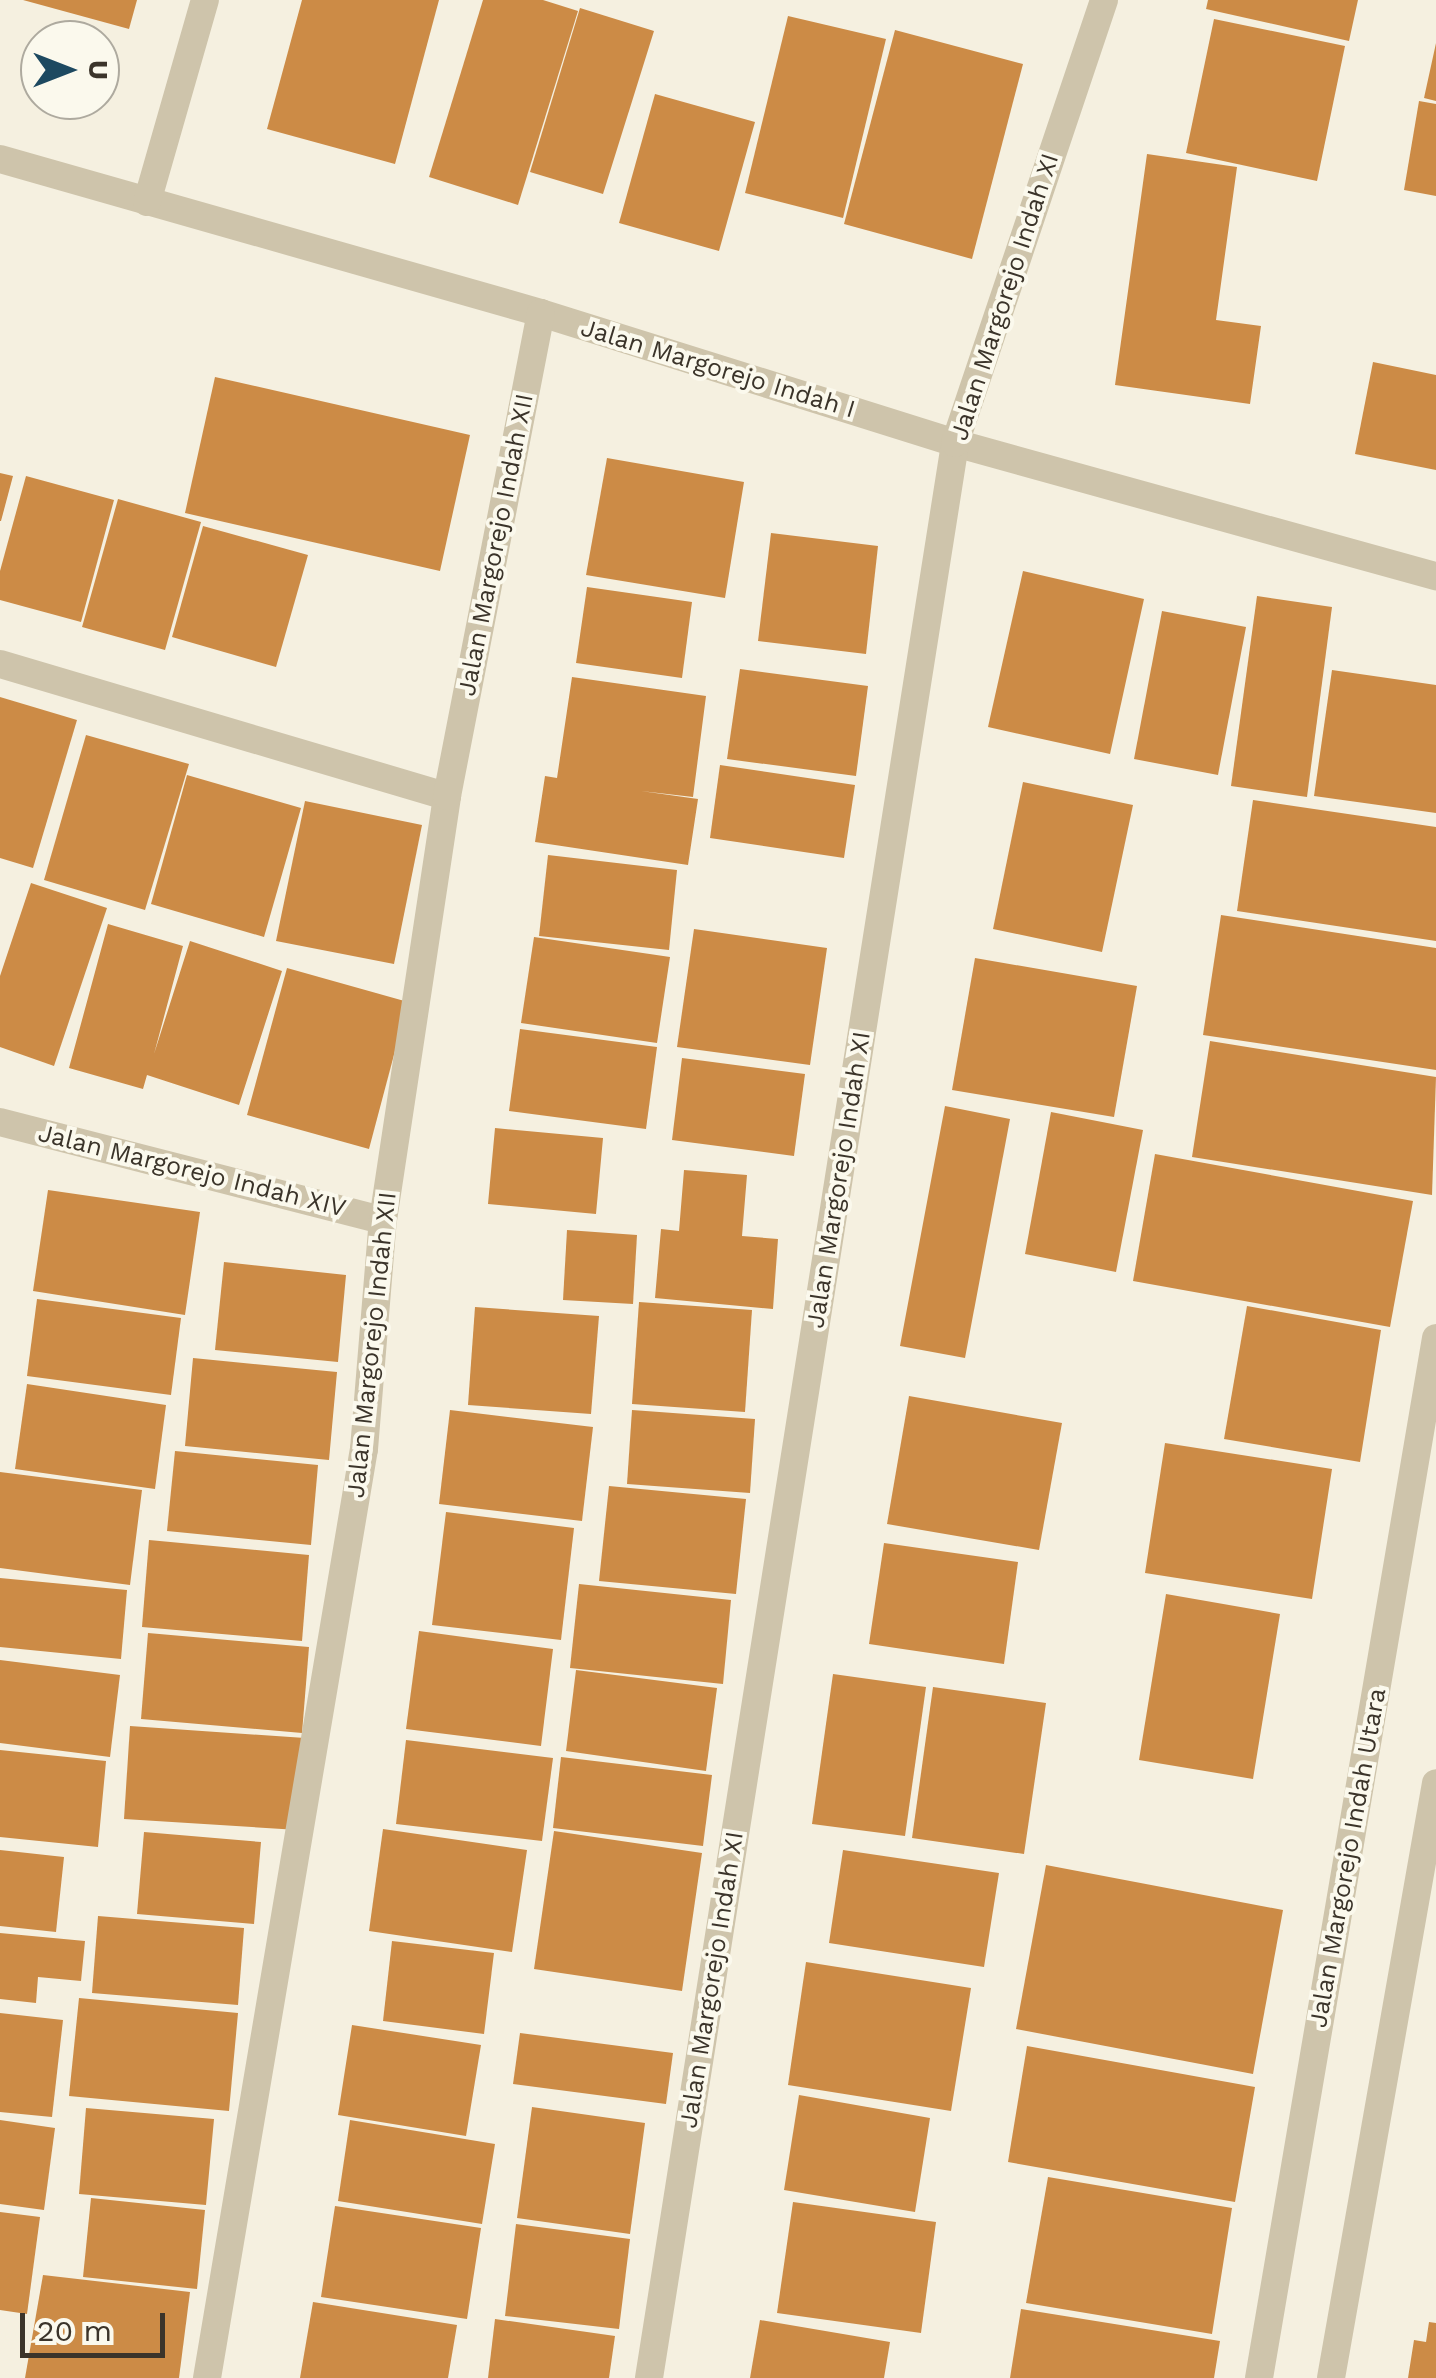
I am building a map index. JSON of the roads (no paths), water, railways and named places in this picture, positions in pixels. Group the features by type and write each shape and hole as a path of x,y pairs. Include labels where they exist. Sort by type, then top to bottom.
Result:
{"street":[{"path":"148,202 205,0"},
{"name":"Jalan Margorejo Indah XI","path":"649,2378 956,443 1104,0"},
{"name":"Jalan Margorejo Indah I","path":"0,159 540,313 956,443 1436,576"},
{"name":"Jalan Margorejo Indah XII","path":"207,2378 364,1449 384,1220 447,796 540,313"},
{"path":"0,664 447,796"},
{"name":"Jalan Margorejo Indah XIV","path":"0,1122 384,1220"},
{"name":"Jalan Margorejo Indah Utara","path":"1260,2378 1436,1338"},
{"path":"1332,2378 1436,1783"}]}
